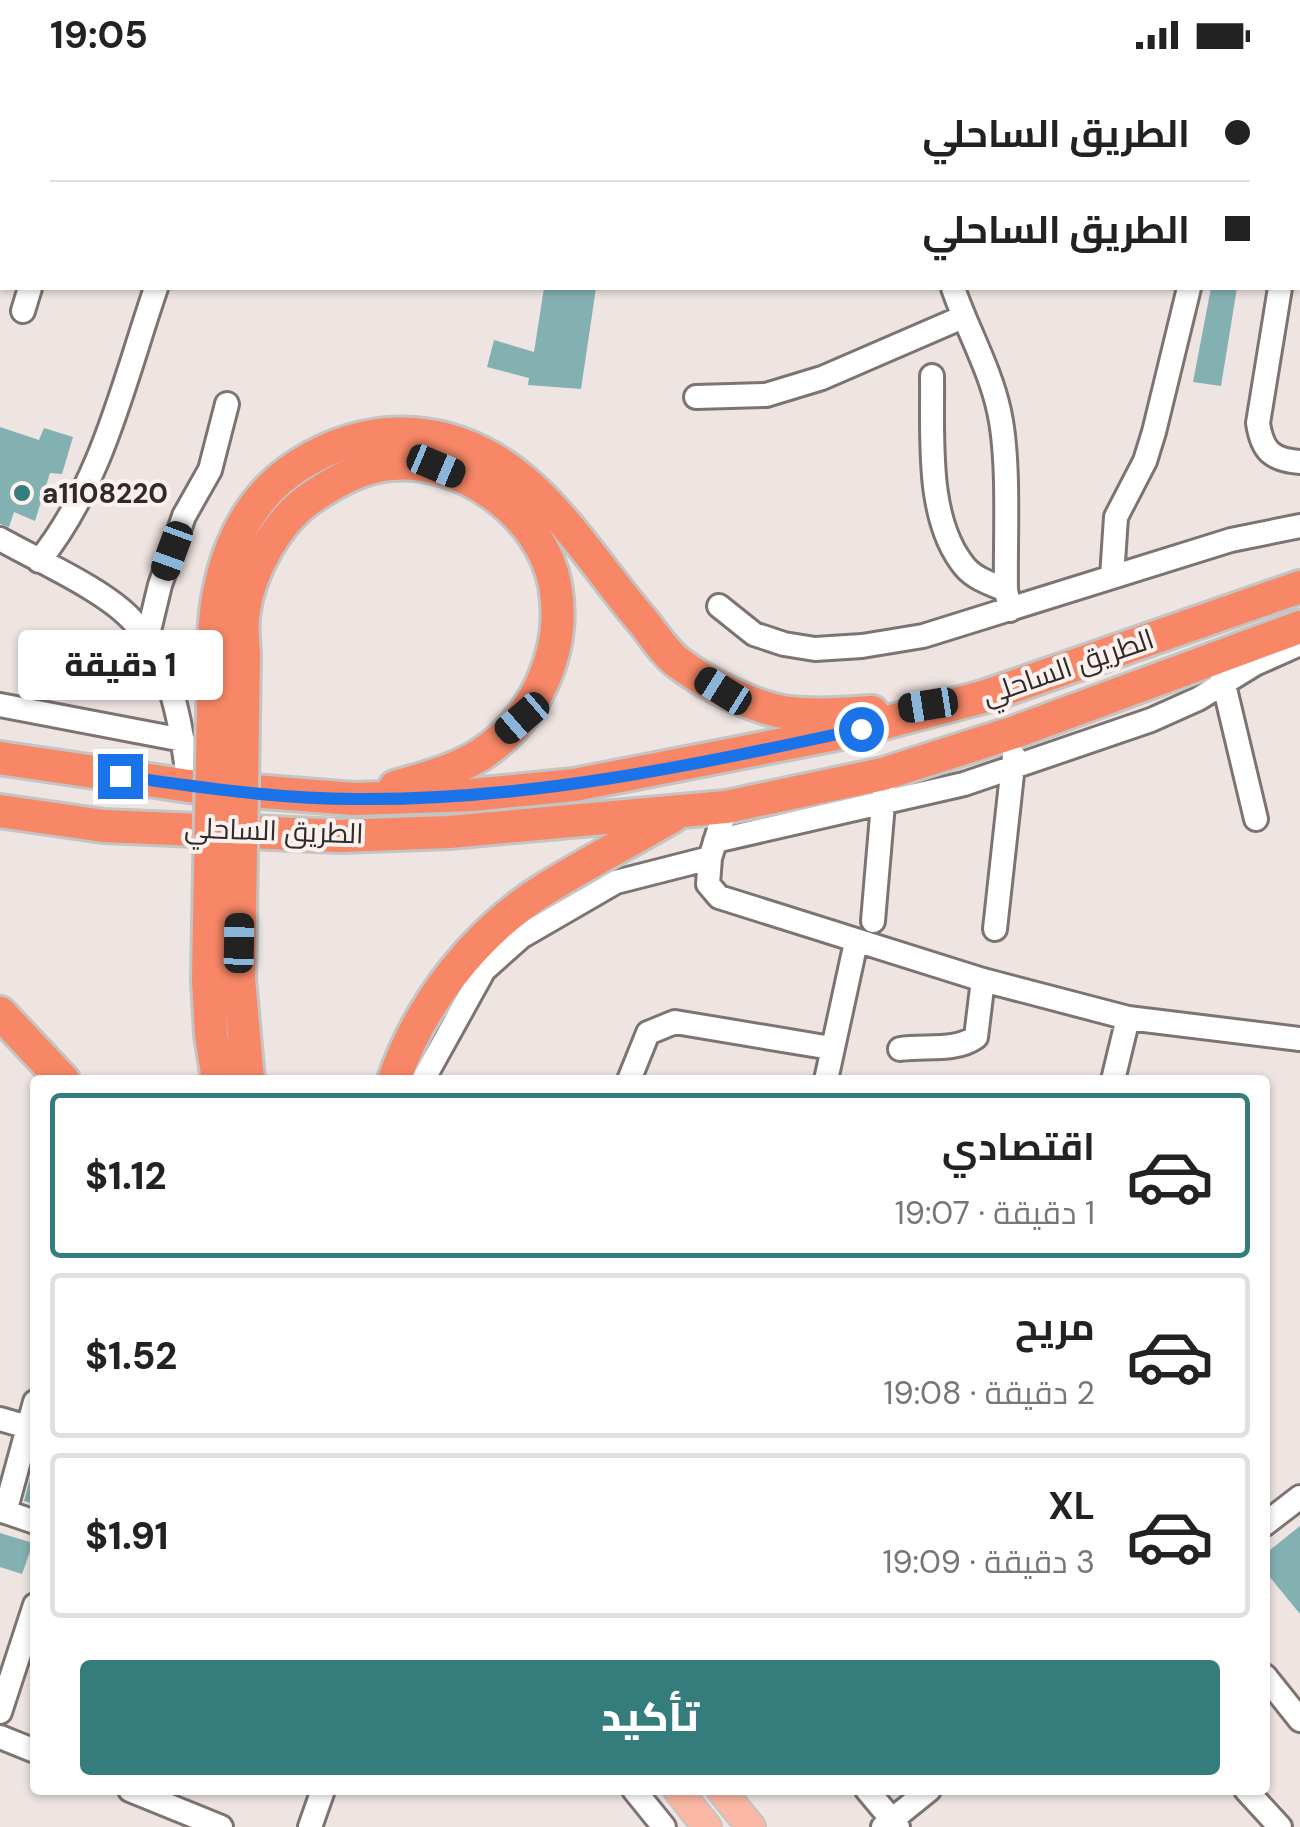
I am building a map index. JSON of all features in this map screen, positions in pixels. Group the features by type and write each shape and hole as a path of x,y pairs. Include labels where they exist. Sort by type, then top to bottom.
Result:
{"highway":[{"path":"228,655 213,614 220,576 236,536 259,500 286,473 319,453 355,439 393,433 443,436 484,454 530,483 677,662 723,691 787,713 869,713 986,696"},
{"path":"217,1075 211,1034 224,980 228,655 251,582 274,536 304,502 342,477 390,464 436,466 480,484 521,519 542,551 555,583 557,624 549,672 522,718 479,755 428,777 354,800"},
{"name":"الطريق الساحلي","path":"0,758 189,786 354,800 472,795 574,785 861,729 986,696 1300,587"},
{"name":"الطريق الساحلي","path":"0,810 104,826 340,836 450,832 680,812 884,788 1015,732 1220,670 1300,627"},
{"path":"396,1075 404,1051 437,995 485,936 542,891 680,812"},
{"path":"224,980 247,1075"},
{"path":"0,1014 59,1075"}],"main road":[{"path":"682,1795 709,1827 736,1808"}],"street":[{"path":"23,311 29,290"},
{"path":"39,561 66,524 90,478 155,290"},
{"path":"954,290 1001,419 1008,600"},
{"path":"1112,577 1116,518 1145,462 1189,290"},
{"path":"1280,290 1258,423 1261,443 1269,453 1300,462"},
{"path":"696,397 766,395 822,378 964,317"},
{"path":"932,376 933,482 948,536 966,568 1008,600"},
{"path":"146,639 184,516 210,470 227,404"},
{"path":"718,606 754,634 815,649 924,636 1008,600 1112,577 1231,540 1300,526"},
{"path":"0,539 131,618 146,639 170,689 189,786"},
{"path":"426,1075 484,970 521,938 616,882 884,788 964,784 1150,720 1198,698 1220,670 1300,644"},
{"path":"1220,670 1256,819"},
{"path":"0,705 183,740"},
{"path":"995,929 1015,732"},
{"path":"873,920 884,788"},
{"path":"726,806 712,850 708,884 719,898 983,980 1128,1018 1300,1038"},
{"path":"827,1075 856,942"},
{"path":"900,1050 963,1047 976,1038 983,980"},
{"path":"1114,1075 1128,1018"},
{"path":"631,1075 648,1033 676,1022 831,1048"},
{"path":"0,1418 28,1426"},
{"path":"30,1419 3,1511 30,1520"},
{"path":"1270,1520 1300,1496"},
{"path":"0,1712 30,1620"},
{"path":"1270,1682 1300,1720"},
{"path":"0,1737 30,1750"},
{"path":"142,1795 221,1827"},
{"path":"310,1827 321,1795"},
{"path":"638,1795 664,1827"},
{"path":"871,1795 891,1824 923,1795"},
{"path":"1251,1795 1280,1827"}],"building":[{"path":"544,290 596,290 581,389 528,385 529,378 487,367 494,340 534,352"},
{"path":"1211,290 1237,290 1221,386 1193,382"},
{"name":"a1108220","path":"0,427 39,440 44,428 73,437 62,474 50,473 35,521 14,512 9,527 0,524"},
{"path":"30,1479 30,1503 24,1501"},
{"path":"1300,1526 1300,1614 1270,1577 1270,1550"},
{"path":"0,1533 30,1542 22,1574 0,1567"}],"place":[{"name":"a1108220","path":"22,493"}],"route":[{"path":"120,776 354,800 472,795 574,785 861,729"}]}
